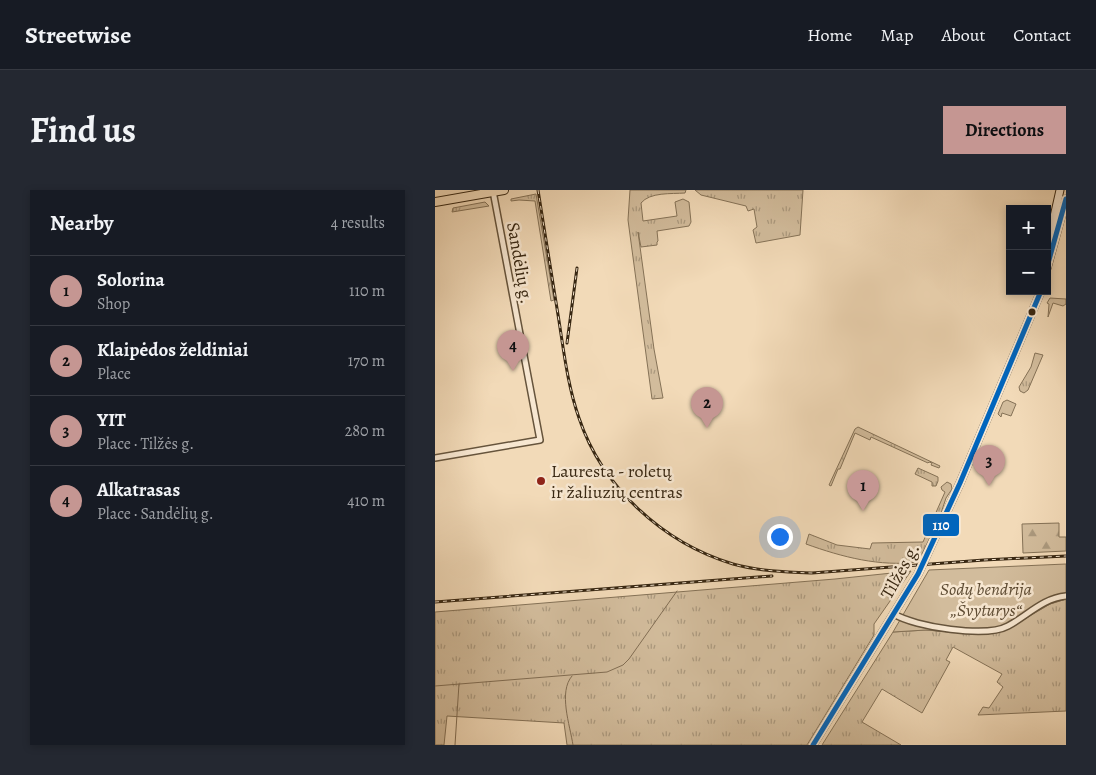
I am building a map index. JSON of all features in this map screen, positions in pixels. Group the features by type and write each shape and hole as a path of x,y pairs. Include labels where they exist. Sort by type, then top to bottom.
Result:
{"main road":[{"path":"435,202 504,190"},
{"path":"1050,250 1051,230 1060,190"},
{"path":"1051,251 1066,199"},
{"name":"Tilžės g.","path":"813,745 922,567 960,483 1039,295"}],"street":[{"name":"Sandėlių g.","path":"435,458 540,440 493,191"},
{"path":"894,614 905,620 926,626 958,630 996,630 1007,627 1052,599 1066,596"}],"green space":[{"path":"630,190 686,190 685,193 661,194 645,199 641,203 643,221 677,216 675,202 683,199 689,202 691,222 689,226 657,231 657,245 641,247 638,232 654,349 663,398 652,399 628,220"},
{"path":"695,190 803,190 800,235 756,243 753,230 757,227 754,209 748,211 746,206 701,195"},
{"path":"536,194 554,300 551,301 535,201 511,201 511,199"},
{"path":"485,202 489,206 452,212 453,208"},
{"path":"1050,298 1066,299 1066,304 1063,306 1053,303 1048,317 1049,304 1047,303"},
{"path":"1035,353 1043,355 1028,390 1024,393 1020,391 1019,387 1031,367"},
{"path":"1007,400 1016,404 1011,416 1002,413 1001,417 998,414 1003,402"},
{"path":"858,427 940,466 939,468 931,465 932,463 928,463 871,437 870,440 855,433 831,486 829,485 855,429"},
{"path":"918,468 938,477 936,486 932,486 932,482 915,474"},
{"path":"947,482 951,484 952,489 946,498 939,519 918,562 890,563 861,560 806,544 809,534 837,545 870,549 872,543 923,542 945,492 941,487"},
{"path":"1059,523 1059,537 1066,537 1066,551 1023,553 1022,524"},
{"name":"Sodų bendrija „Švyturys“","path":"1066,564 1066,599 1050,604 1002,631 963,633 926,630 893,632 929,570"},
{"path":"911,571 874,624 874,635 807,745 567,745 564,723 447,716 444,745 435,745 435,612"},
{"path":"1066,599 1066,711 978,715 983,707 989,708 1003,687 997,682 1002,674 953,647 946,660 950,662 922,713 882,689 862,722 901,745 822,745 893,632 926,630 963,633 1018,623 1050,604"}],"waterway":[{"path":"435,686 607,672 623,665 629,659 677,591"},
{"path":"572,676 568,683 565,700 573,745"},
{"path":"455,745 459,684"}],"railway":[{"path":"538,190 567,370 579,418 589,443 619,489 638,509 660,527 707,555 733,564 782,572 812,573 1066,556"},
{"path":"567,343 577,268"},
{"path":"435,602 772,576"}],"transit line":[{"name":"110","path":"1051,253 1066,199"},
{"name":"110","path":"813,745 918,574 960,483 1039,295"}],"place":[{"name":"Alkatrasas","path":"513,371"},
{"name":"Klaipėdos želdiniai","path":"707,428"},
{"name":"Lauresta - roletų ir žaliuzių centras","path":"541,481"},
{"name":"YIT","path":"989,486"},
{"name":"Solorina","path":"863,511"}]}
